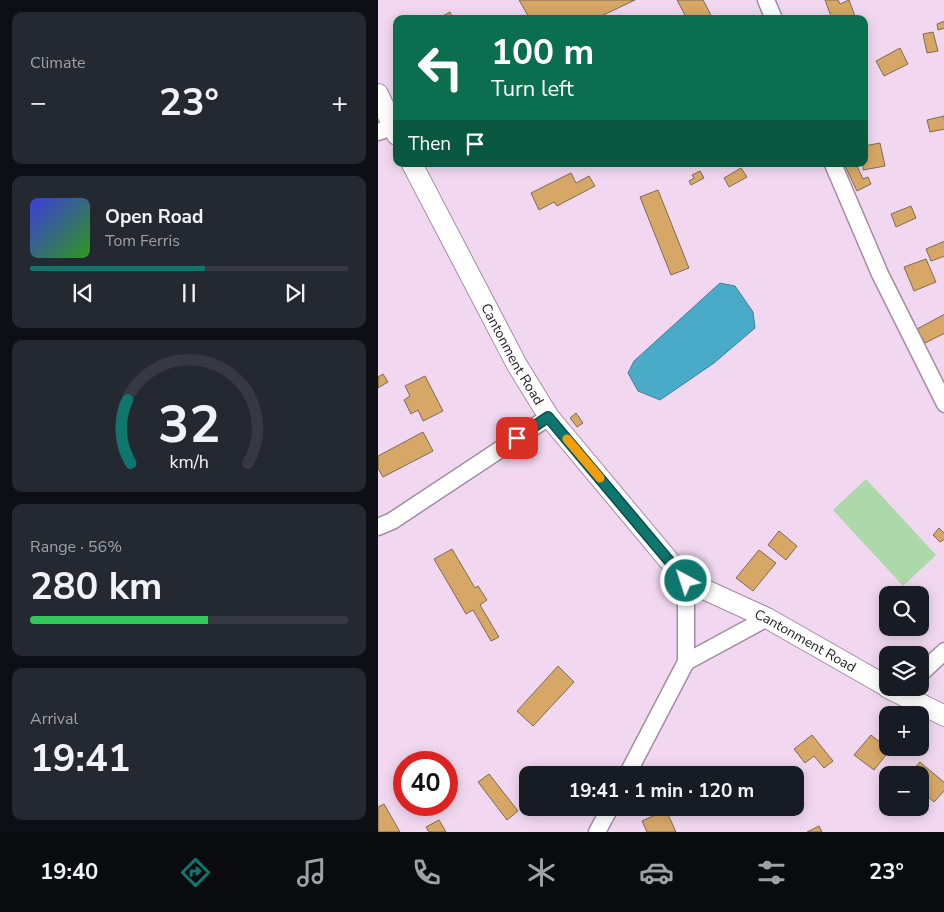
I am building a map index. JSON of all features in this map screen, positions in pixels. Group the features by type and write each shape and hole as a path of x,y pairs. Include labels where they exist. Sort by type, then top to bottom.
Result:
{"street":[{"path":"766,0 772,15"},
{"path":"378,94 389,131"},
{"name":"Cantonment Road","path":"414,167 517,365 548,417 686,581 768,618 879,680"},
{"path":"834,167 880,274 944,404"},
{"path":"378,527 392,521 548,417"},
{"path":"632,766 686,662 686,581"},
{"path":"686,662 768,618"},
{"path":"929,665 944,651"},
{"name":"Cantonment Road","path":"908,696 944,716"},
{"path":"597,832 606,816"}],"green space":[{"path":"866,479 936,555 903,586 833,510"}],"water":[{"path":"720,283 735,286 753,312 755,328 714,363 660,400 638,391 628,373 634,361"}],"building":[{"path":"519,0 635,0 603,15 528,15"},
{"path":"677,0 703,0 711,15 685,15"},
{"path":"825,0 838,0 840,4 849,0 855,15 831,15"},
{"path":"945,21 945,28 938,30 937,24"},
{"path":"933,32 938,51 927,53 923,34"},
{"path":"900,48 908,64 884,76 876,61"},
{"path":"944,116 945,129 930,132 927,120"},
{"path":"880,143 885,166 863,170 863,167 868,167 868,145"},
{"path":"845,167 857,167 863,179 868,177 871,184 857,191"},
{"path":"741,168 747,177 729,187 724,178"},
{"path":"700,171 704,178 691,185 689,181 694,178 692,175"},
{"path":"571,173 576,183 589,176 595,186 557,206 554,202 539,210 531,193"},
{"path":"658,190 689,268 671,275 640,197"},
{"path":"911,206 916,218 896,227 891,214"},
{"path":"945,241 945,256 931,261 926,249"},
{"path":"926,259 936,282 914,291 904,267"},
{"path":"945,314 945,333 925,343 917,329"},
{"path":"383,374 388,382 378,388 378,377"},
{"path":"425,376 443,411 423,421 418,410 411,414 404,400 410,396 405,386"},
{"path":"576,413 583,423 577,427 570,418"},
{"path":"423,432 433,451 383,477 378,468 378,456"},
{"path":"939,528 945,534 945,539 940,542 933,535"},
{"path":"779,531 797,546 786,560 768,545"},
{"path":"452,549 475,588 478,586 487,600 480,605 499,637 491,641 473,610 466,614 434,559"},
{"path":"759,550 776,563 753,591 736,578"},
{"path":"558,666 574,682 533,726 517,711"},
{"path":"812,735 833,761 824,768 814,756 805,763 794,749"},
{"path":"871,735 879,741 879,756 885,756 874,770 854,755"},
{"path":"920,762 925,766 916,766"},
{"path":"929,770 945,783 945,790 934,802 929,798"},
{"path":"489,774 518,811 507,820 478,782"},
{"path":"384,804 400,832 378,832 378,807"},
{"path":"653,816 669,816 676,832 647,832 642,821"},
{"path":"439,820 446,832 429,832 426,827"},
{"path":"819,826 822,832 807,832"}],"slow traffic":[{"path":"567,439 600,478"}],"route":[{"path":"517,438 548,417 686,581"}]}
